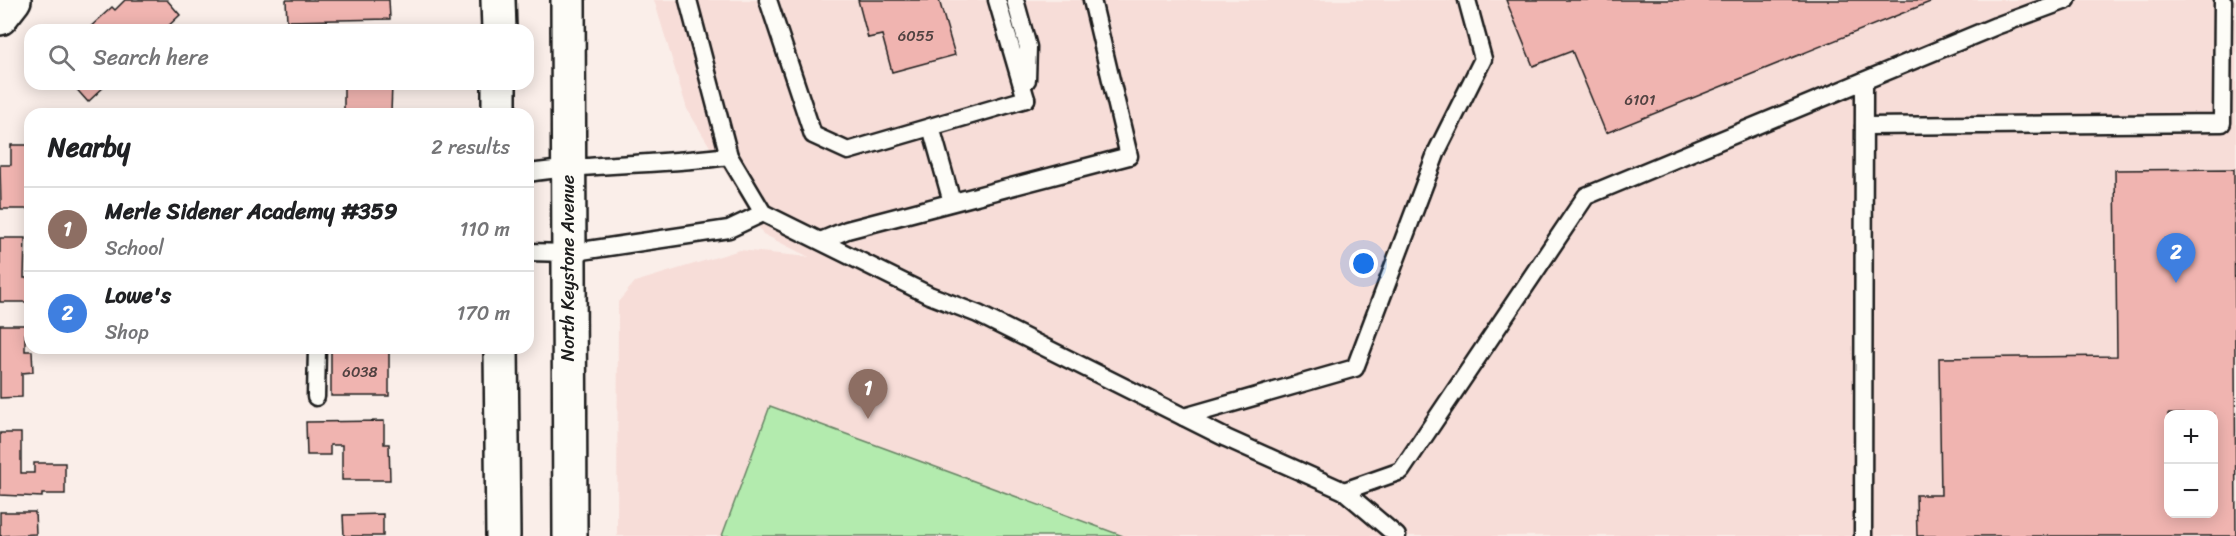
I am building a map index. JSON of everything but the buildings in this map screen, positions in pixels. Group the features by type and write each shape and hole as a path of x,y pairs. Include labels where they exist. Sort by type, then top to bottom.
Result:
{"main road":[{"path":"0,18 14,0"},
{"path":"498,0 499,24"},
{"name":"North Keystone Avenue","path":"568,0 570,536"},
{"path":"499,90 499,108"},
{"path":"501,354 503,536"}],"lane":[{"path":"688,0 729,156 764,213 929,295 978,314 1184,417 1344,490 1397,536"},
{"path":"768,0 813,135 848,151 1026,99 1015,0"},
{"path":"998,0 1020,49"},
{"path":"822,240 847,230 1129,156 1092,0"},
{"path":"1184,417 1355,368 1437,151 1484,58 1467,0"},
{"path":"1344,490 1401,471 1586,196 2067,0"},
{"path":"1864,126 2222,123 2223,0"},
{"path":"1863,536 1864,81"},
{"path":"931,127 952,202"},
{"path":"534,172 568,167 686,162 729,156"},
{"path":"534,252 568,253 729,229 764,213"},
{"path":"316,397 317,354"}],"shaded area":[{"path":"654,0 2236,0 2236,536 617,536 618,302 635,282 740,250 809,257 763,234 687,109"}],"green space":[{"path":"770,406 1123,536 722,536"}],"place":[{"name":"Lowe's","path":"2176,283"},
{"name":"Merle Sidener Academy #359","path":"868,419"}]}
